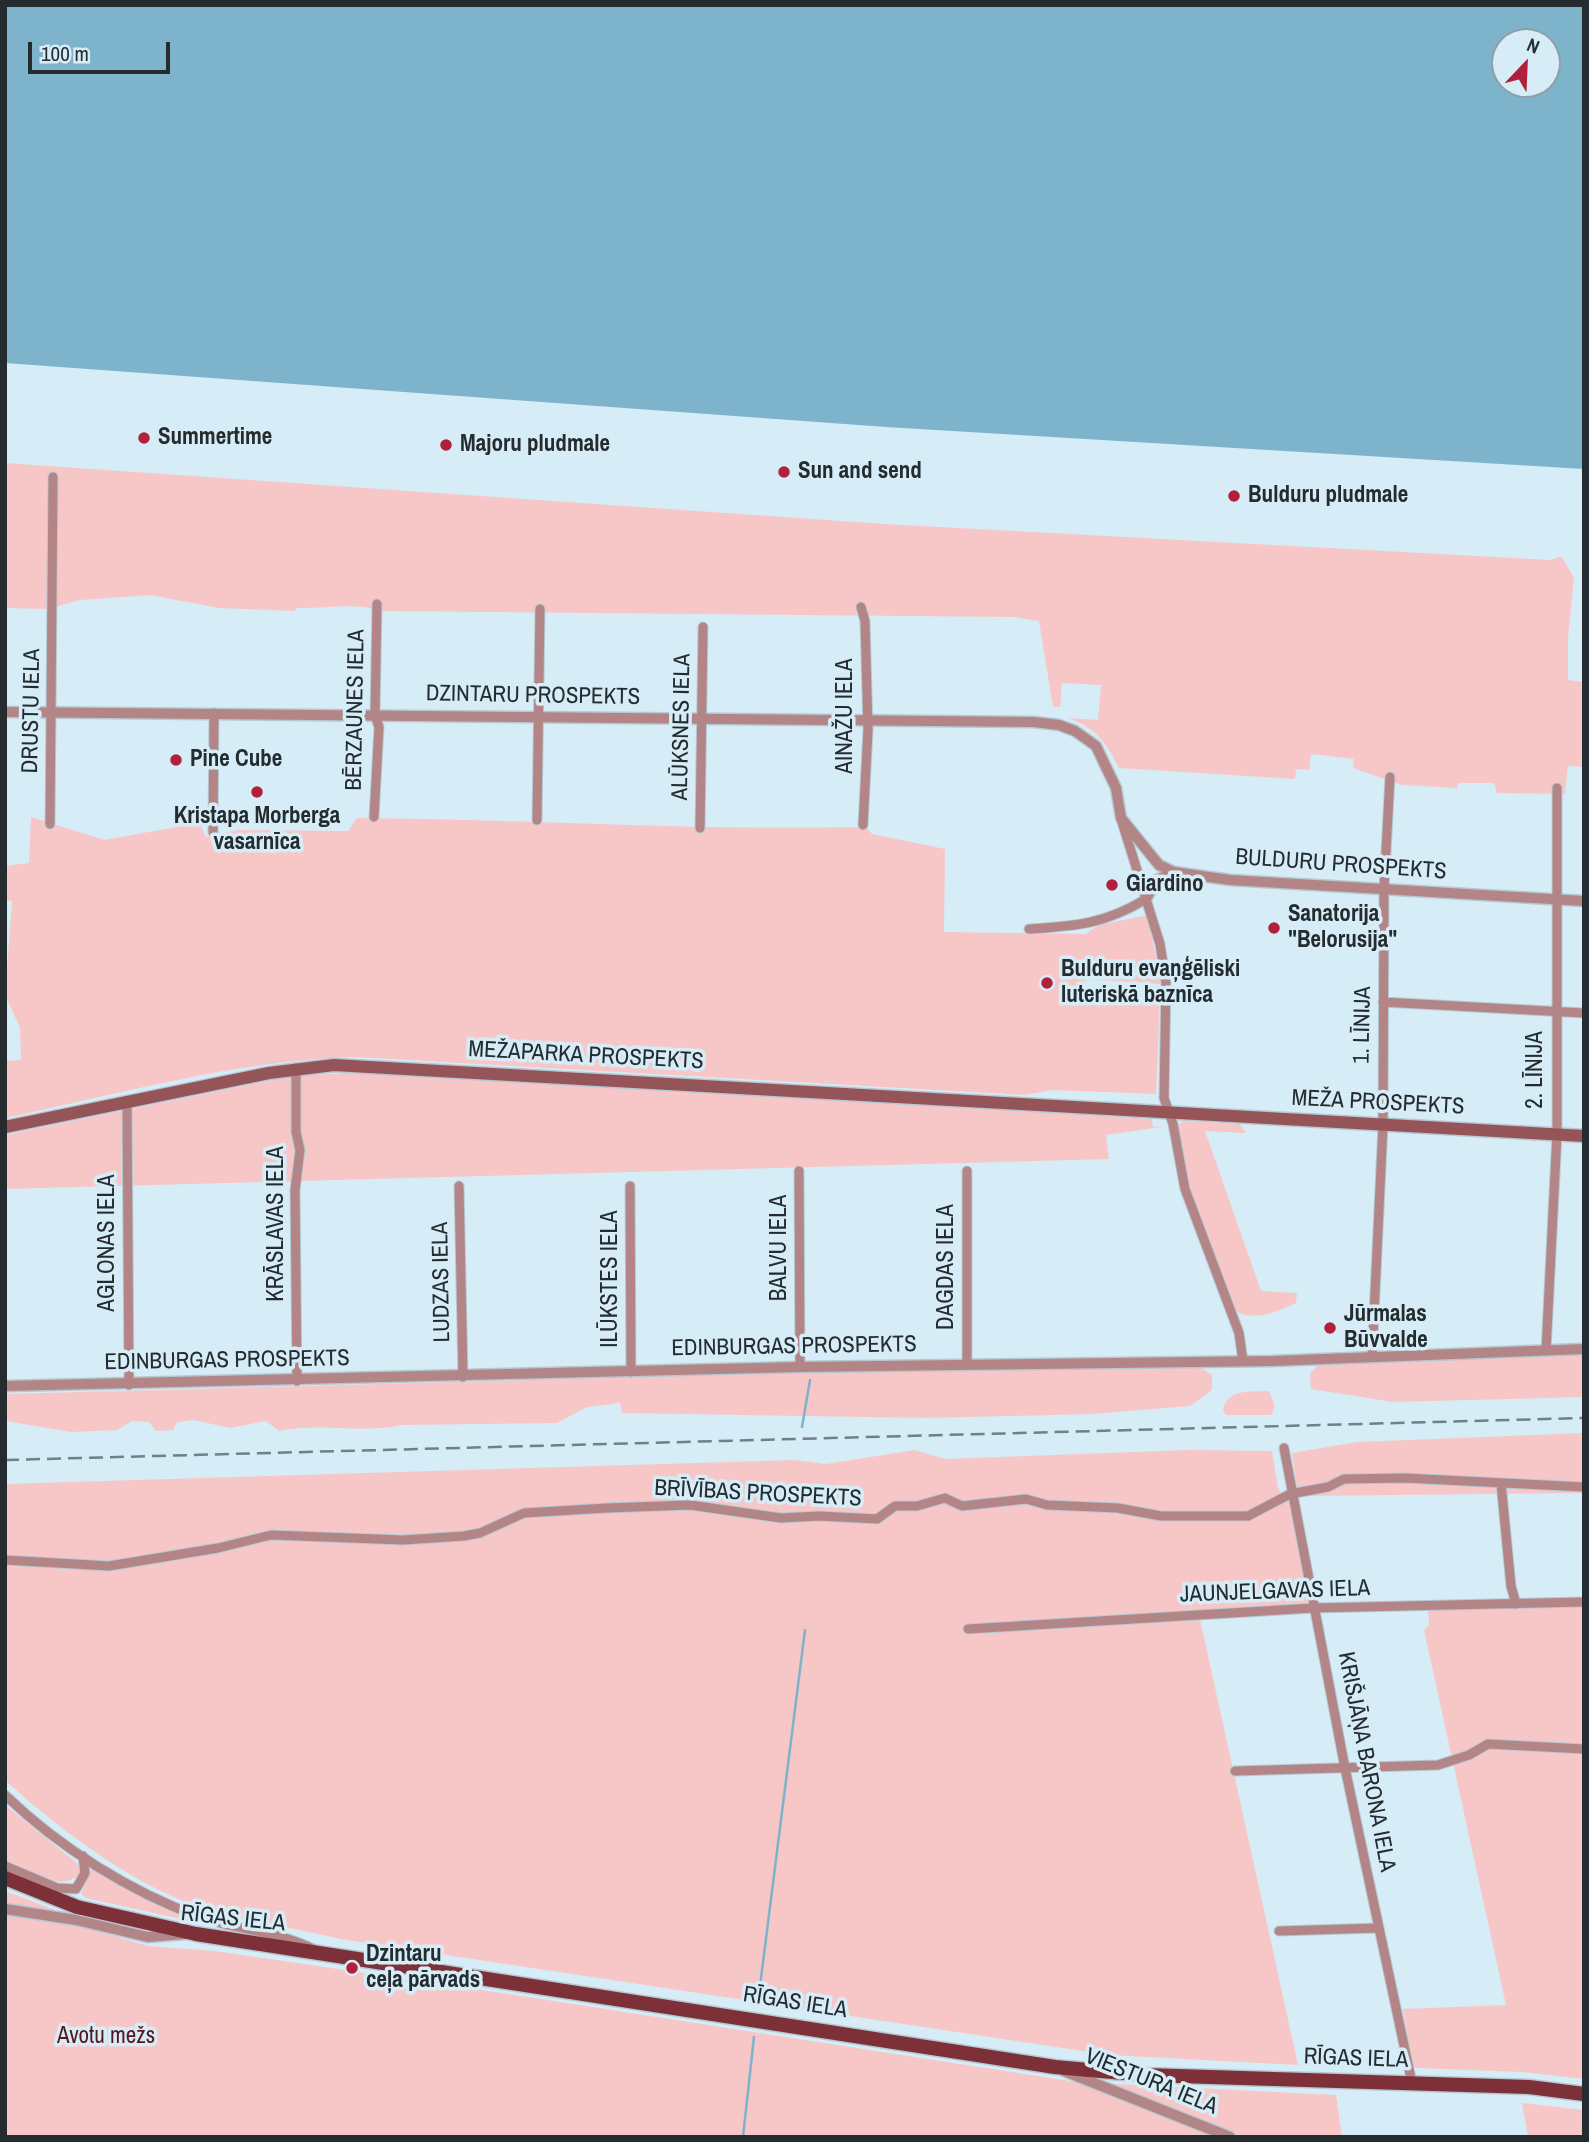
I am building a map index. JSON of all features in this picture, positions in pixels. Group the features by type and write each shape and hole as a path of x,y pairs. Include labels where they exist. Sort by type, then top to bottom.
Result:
{"main road":[{"name":"MEŽAPARKA PROSPEKTS","path":"5,1127 296,1068 334,1065 1169,1112"},
{"name":"MEŽA PROSPEKTS","path":"1169,1112 1584,1136"},
{"path":"5,1878 77,1907 196,1934"},
{"name":"RĪGAS IELA","path":"196,1934 1055,2067 1146,2076 1529,2087 1584,2094"}],"street":[{"name":"DRUSTU IELA","path":"50,824 53,477"},
{"name":"BĒRZAUNES IELA","path":"374,817 379,727 375,715 377,604"},
{"name":"AINAŽU IELA","path":"861,607 865,621 866,719 863,825"},
{"path":"537,820 540,609"},
{"name":"ALŪKSNES IELA","path":"699,828 703,627"},
{"name":"DZINTARU PROSPEKTS","path":"5,712 1010,720 1059,725 1087,737 1096,746 1115,788 1121,818"},
{"path":"212,832 214,713"},
{"name":"1. LĪNIJA","path":"1372,1356 1383,1125 1384,889 1390,777"},
{"name":"2. LĪNIJA","path":"1546,1351 1557,1134 1557,789"},
{"path":"1121,818 1159,865 1174,872"},
{"path":"1121,818 1160,944 1166,983 1164,1098 1185,1189 1239,1334 1243,1361"},
{"path":"1030,929 1089,925 1119,916 1146,899 1157,880 1174,872"},
{"name":"BULDURU PROSPEKTS","path":"1174,872 1230,880 1584,901"},
{"path":"1383,1002 1584,1013"},
{"name":"KRĀSLAVAS IELA","path":"296,1068 296,1132 300,1150 294,1236 297,1381"},
{"name":"AGLONAS IELA","path":"127,1101 128,1385"},
{"name":"BALVU IELA","path":"799,1171 800,1367"},
{"name":"DAGDAS IELA","path":"967,1171 967,1364"},
{"name":"LUDZAS IELA","path":"459,1186 463,1377"},
{"name":"ILŪKSTES IELA","path":"630,1186 631,1372"},
{"name":"EDINBURGAS PROSPEKTS","path":"5,1386 800,1367 1243,1361 1584,1349"},
{"name":"KRIŠJĀŅA BARONA IELA","path":"1284,1448 1290,1494 1345,1768 1412,2083"},
{"name":"BRĪVĪBAS PROSPEKTS","path":"5,1560 109,1566 218,1548 271,1535 403,1540 464,1536 480,1533 524,1513 607,1508 690,1505 781,1518 819,1516 877,1520 895,1506 917,1506 945,1498 962,1506 1026,1499 1048,1505 1118,1508 1161,1516 1248,1516 1290,1494 1328,1487 1344,1479 1405,1478 1584,1487"},
{"path":"1501,1483 1511,1586 1516,1604"},
{"name":"JAUNJELGAVAS IELA","path":"968,1629 1313,1608 1584,1602"},
{"path":"1235,1771 1438,1765 1469,1755 1488,1744 1584,1749"},
{"path":"5,1795 27,1816 83,1856 135,1887 198,1916 298,1941 318,1951"},
{"path":"5,1866 57,1888 76,1889 85,1873 83,1856"},
{"name":"RĪGAS IELA","path":"5,1909 76,1920 148,1937 196,1934"},
{"path":"1279,1931 1378,1928"},
{"name":"VIESTURA IELA","path":"1055,2067 1230,2137"}],"green space":[{"path":"5,463 884,524 1551,560 1561,556 1574,578 1568,638 1568,680 1584,682 1584,767 1568,766 1565,794 1497,793 1494,783 1458,783 1457,788 1402,785 1353,768 1354,759 1311,754 1309,770 1296,769 1295,779 1119,768 1093,731 1068,718 1098,720 1101,685 1062,683 1060,707 1053,707 1039,621 1013,617 383,611 351,606 296,608 295,611 219,608 150,595 80,600 47,609 5,608"},
{"path":"31,817 104,840 199,823 206,837 237,830 348,831 357,818 739,827 866,827 872,834 945,849 944,932 1085,934 1099,925 1148,915 1161,984 1085,979 1085,990 1160,996 1156,1094 1053,1090 1024,1095 355,1057 311,1059 223,1071 5,1118 5,1061 21,1060 20,1028 5,994 12,901 5,900 5,866 29,863"},
{"path":"368,1072 1152,1119 1153,1127 1168,1126 1106,1135 1109,1159 5,1189 5,1135 292,1076"},
{"path":"1183,1121 1240,1124 1246,1133 1205,1131 1261,1291 1297,1293 1296,1303 1259,1315 1237,1312 1190,1192 1179,1144 1179,1125"},
{"path":"1584,1353 1584,1397 1393,1402 1311,1389 1310,1374 1318,1365"},
{"path":"1199,1366 1212,1375 1212,1390 1190,1406 1093,1414 926,1418 622,1413 620,1403 587,1407 557,1423 402,1425 279,1431 266,1421 230,1428 194,1420 177,1422 173,1430 156,1431 149,1422 132,1421 117,1430 71,1432 5,1421 5,1394 794,1373"},
{"path":"1269,1391 1275,1406 1271,1415 1226,1415 1223,1409 1235,1394"},
{"path":"1584,1433 1584,1493 1298,1496 1292,1453 1358,1442"},
{"path":"915,1450 945,1459 1189,1450 1272,1451 1278,1488 1283,1497 1290,1494 1307,1603 1198,1610 1298,2065 1109,2055 340,1939 244,1920 185,1902 129,1874 76,1839 5,1780 5,1484 794,1460 826,1464"},
{"path":"1584,1602 1584,2079 1522,2072 1416,2068 1412,2064 1403,2009 1506,2005 1424,1630 1429,1625 1428,1609"},
{"path":"5,1805 78,1864 81,1874 62,1882 53,1881 5,1862"},
{"path":"97,1868 197,1918 194,1922 86,1898 81,1894 91,1870"},
{"path":"5,1891 55,1910 55,1911 5,1904"},
{"name":"Avotu mežs","path":"5,1914 81,1926 148,1946 215,1951 502,1993 1076,2082 1336,2095 1342,2137 5,2137"},
{"path":"1522,2103 1584,2110 1584,2137 1528,2137"}],"water":[{"path":"5,5 1584,5 1584,469 886,427 5,363"}],"waterway":[{"path":"802,1427 810,1380"},
{"path":"759,1994 805,1630"},
{"path":"743,2137 754,2037"}],"railway":[{"path":"5,1460 1584,1418"}],"place":[{"name":"Summertime","path":"144,438"},
{"name":"Majoru pludmale","path":"446,445"},
{"name":"Sun and send","path":"784,472"},
{"name":"Bulduru pludmale","path":"1234,496"},
{"name":"Pine Cube","path":"176,760"},
{"name":"Kristapa Morberga vasarnīca","path":"257,792"},
{"name":"Giardino","path":"1112,885"},
{"name":"Sanatorija \"Belorusija\"","path":"1274,928"},
{"name":"Bulduru evaņģēliski luteriskā baznīca","path":"1047,983"},
{"name":"Jūrmalas Būvvalde","path":"1330,1328"},
{"name":"Dzintaru ceļa pārvads","path":"352,1968"}]}
